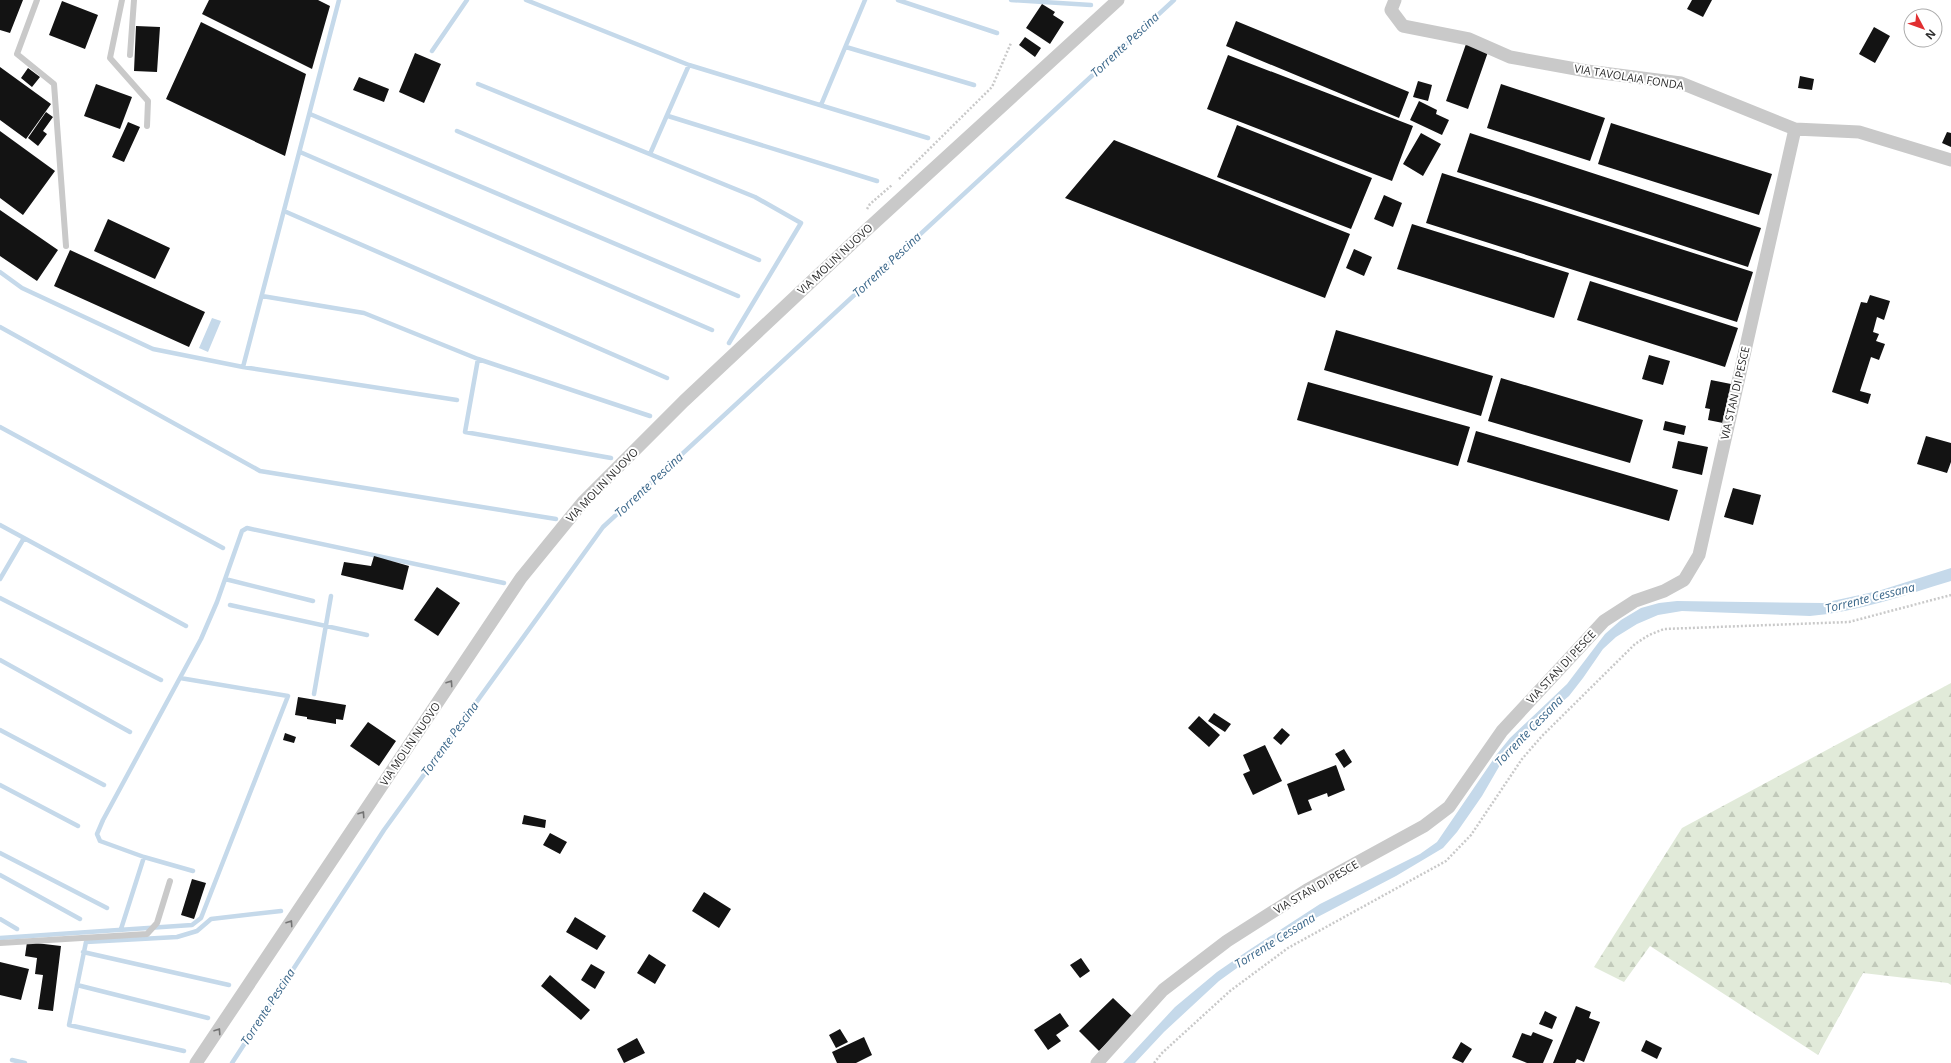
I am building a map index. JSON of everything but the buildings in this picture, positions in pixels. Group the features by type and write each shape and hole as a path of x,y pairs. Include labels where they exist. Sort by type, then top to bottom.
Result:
{"street":[{"name":"VIA MOLIN NUOVO","path":"196,1063 521,578 583,502 684,401 861,235 1118,0"},
{"name":"VIA TAVOLAIA FONDA","path":"1395,0 1391,10 1403,26 1469,39 1510,57 1587,71 1681,83 1796,129 1859,132 1951,160"},
{"name":"VIA STAN DI PESCE","path":"1097,1063 1163,990 1227,941 1307,890 1424,826 1449,808 1502,731 1604,621 1635,601 1664,591 1684,580 1699,555 1796,129"}],"lane":[{"path":"37,0 17,54 54,84 66,246"},
{"path":"122,0 110,58 148,101 147,126"},
{"path":"130,55 134,0"},
{"path":"0,943 147,934 157,923 170,880"}],"path":[{"path":"861,235 861,220 870,204 895,183 992,87 1011,42"},
{"path":"1154,1063 1162,1053 1230,991 1288,948 1446,861 1471,835 1522,759 1542,736 1635,644 1649,635 1664,629 1850,622 1951,595"}],"green space":[{"path":"1951,683 1951,985 1948,983 1863,973 1818,1055 1650,946 1624,982 1594,967 1682,828"}],"water":[{"path":"212,318 221,321 208,352 199,348"},
{"name":"Torrente Cessana","path":"1951,568 1951,581 1846,611 1810,616 1682,611 1658,615 1637,624 1616,637 1603,649 1569,696 1542,719 1500,765 1482,796 1457,832 1443,848 1396,876 1310,921 1255,955 1219,981 1164,1032 1135,1063 1123,1063 1175,1007 1217,972 1320,904 1420,854 1437,842 1497,754 1510,738 1567,684 1605,634 1621,620 1641,608 1659,603 1677,601 1823,603 1878,591"}],"waterway":[{"path":"243,367 339,0"},
{"path":"432,51 467,0"},
{"path":"526,0 689,65 928,138"},
{"path":"821,105 865,0"},
{"path":"898,0 997,33"},
{"path":"1011,0 1091,5"},
{"name":"Torrente Pescina","path":"232,1063 384,830 603,527 1174,0"},
{"path":"846,47 974,85"},
{"path":"650,154 689,65"},
{"path":"478,84 755,197 801,223 729,343"},
{"path":"310,114 738,296"},
{"path":"668,116 877,181"},
{"path":"457,131 759,260"},
{"path":"300,152 712,330"},
{"path":"284,211 667,378"},
{"path":"0,272 22,288 153,349 243,367 457,400"},
{"path":"262,296 364,313 478,359 650,416"},
{"path":"0,327 260,471 556,519"},
{"path":"478,359 465,432 611,458"},
{"path":"0,427 223,548"},
{"path":"0,525 186,626"},
{"path":"193,871 144,857 100,841 97,834 103,820 201,639 217,602 242,531 247,528 504,583"},
{"path":"0,579 24,538"},
{"path":"225,579 313,601"},
{"path":"314,694 331,596"},
{"path":"0,598 161,680"},
{"path":"230,605 367,635"},
{"path":"0,660 130,732"},
{"path":"0,938 192,925 201,918 288,696 180,678"},
{"path":"0,730 104,785"},
{"path":"0,785 78,826"},
{"path":"0,853 107,908"},
{"path":"121,929 144,857"},
{"path":"0,875 80,919"},
{"path":"184,1051 69,1025 86,942 177,937 197,931 211,919 281,911"},
{"path":"0,919 17,929"},
{"path":"83,952 229,985"},
{"path":"77,985 208,1018"},
{"path":"12,1060 25,1063"}]}
